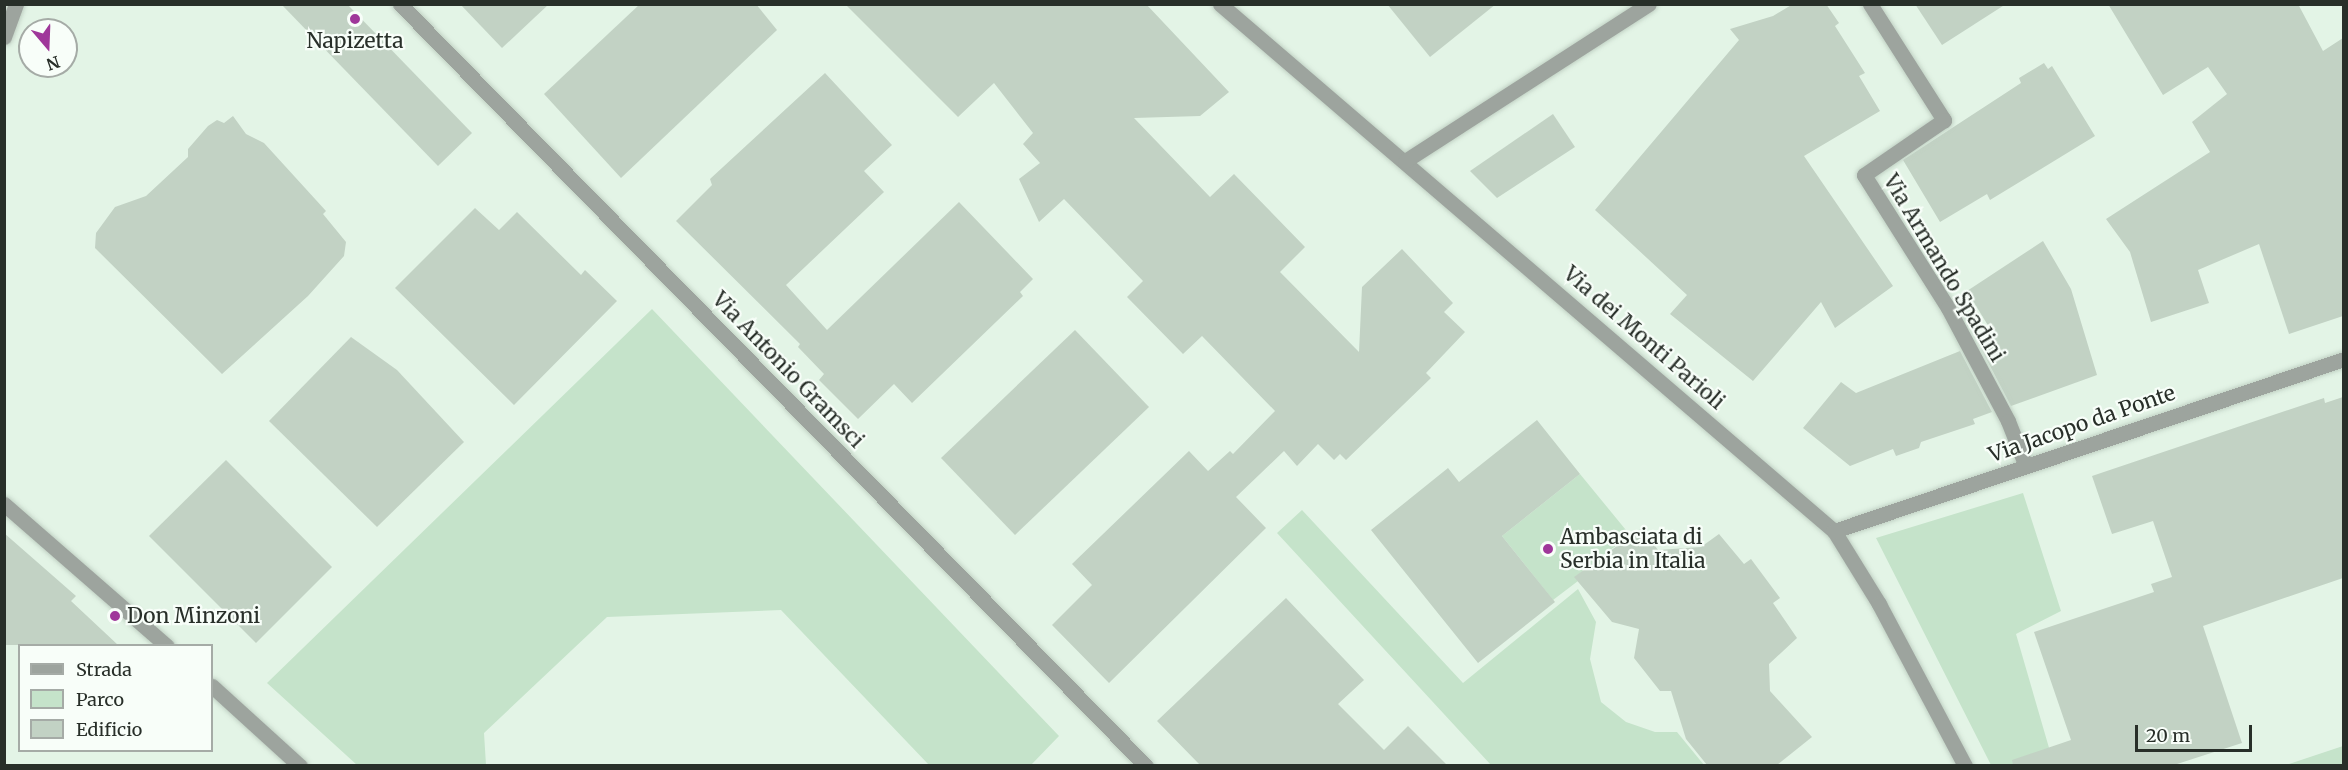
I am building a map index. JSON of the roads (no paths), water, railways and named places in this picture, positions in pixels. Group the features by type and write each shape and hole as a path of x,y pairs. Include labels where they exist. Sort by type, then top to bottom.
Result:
{"street":[{"path":"4,38 16,4"},
{"name":"Via Antonio Gramsci","path":"400,4 1146,765"},
{"name":"Via dei Monti Parioli","path":"1220,4 1834,531 1879,604 1965,765"},
{"path":"1405,161 1649,4"},
{"name":"Via Armando Spadini","path":"1870,4 1944,120 1864,175 1948,308 2008,421 2025,464"},
{"name":"Via Jacopo da Ponte","path":"1834,531 2025,464 2343,358"},
{"path":"4,504 166,644"},
{"path":"213,687 300,765"}],"place":[{"name":"Napizetta","path":"355,19"},
{"name":"Ambasciata di Serbia in Italia","path":"1548,549"},
{"name":"Don Minzoni","path":"115,616"}]}
